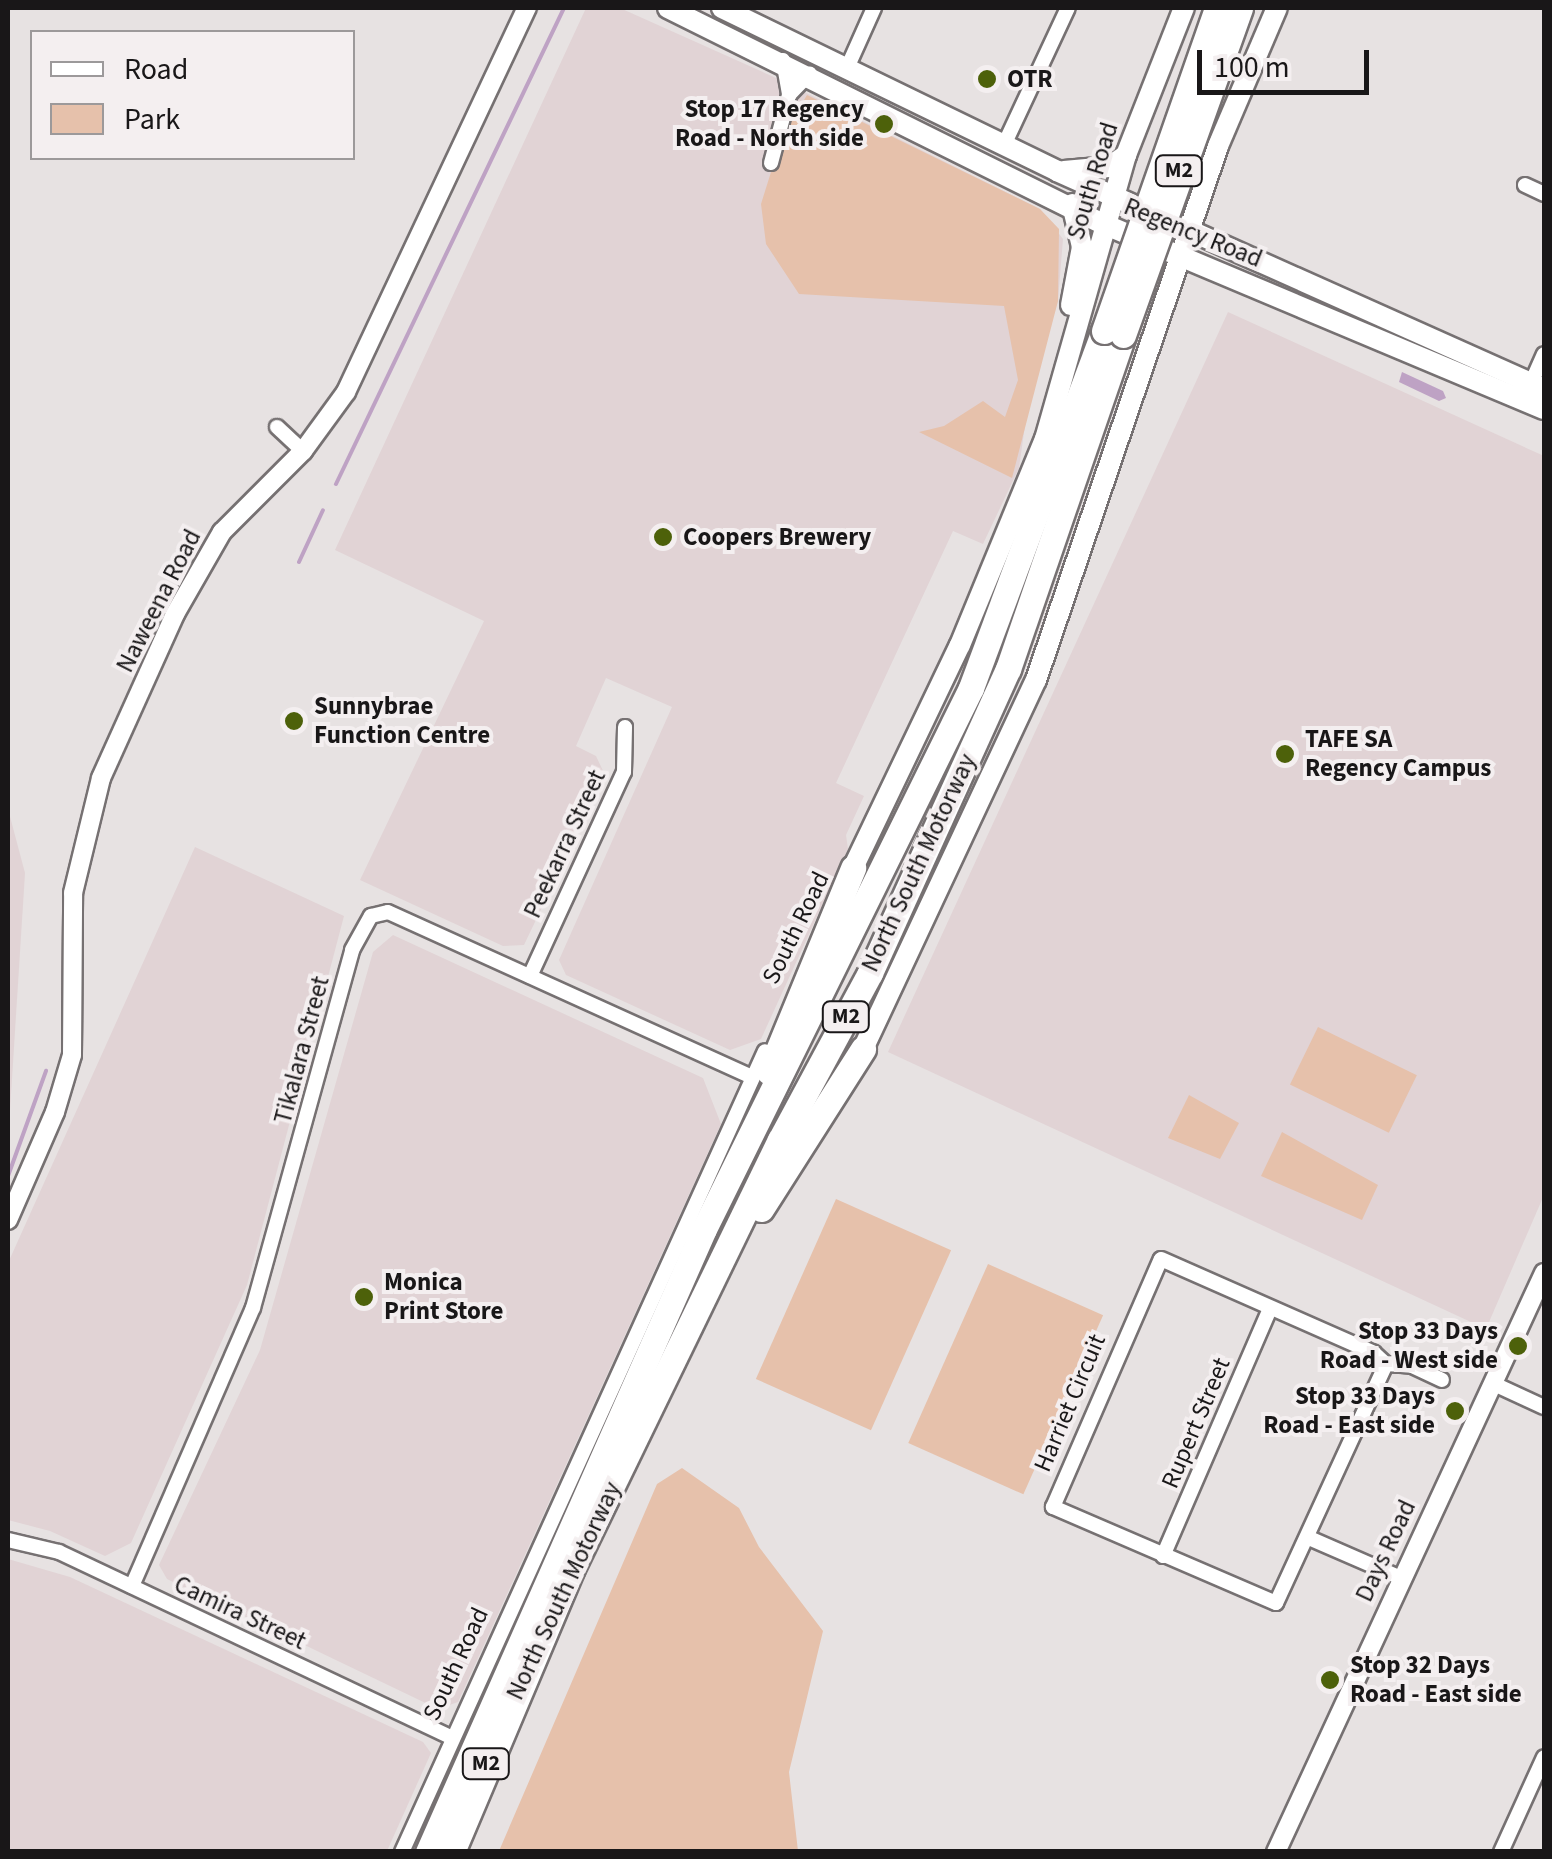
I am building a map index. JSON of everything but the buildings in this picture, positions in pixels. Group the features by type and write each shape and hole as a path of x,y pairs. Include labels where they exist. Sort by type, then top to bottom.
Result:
{"highway":[{"name":"North South Motorway","path":"452,1852 572,1568 870,973 1008,668 1217,8"},
{"name":"North South Motorway","path":"428,1852 704,1229 970,688 1240,8"},
{"path":"704,1229 853,868"},
{"name":"M2","path":"714,1279 863,1048"}],"main road":[{"name":"Regency Road","path":"722,8 1057,171 1219,240 1533,390 1544,408"},
{"name":"South Road","path":"853,868 960,644 1045,439 1126,155 1184,8"},
{"path":"1166,302 1206,195 1218,146 1277,8"},
{"name":"Regency Road","path":"677,9 810,73 968,159 1072,204 1106,225 1182,258 1533,390"},
{"path":"799,43 810,73"},
{"path":"1057,171 1110,168 1126,155"},
{"path":"1206,195 1204,209 1219,240"},
{"path":"1045,439 1082,248 1072,204"},
{"path":"1166,302 1178,279 1203,276 1235,290 1256,285"},
{"name":"M2","path":"863,1048 1036,680 1166,302"}],"street":[{"name":"Naweena Road","path":"8,1220 55,1112 72,1055 73,893 101,778 207,556 245,504 303,452 346,392 527,8"},
{"path":"848,66 874,8"},
{"path":"1004,145 1068,8"},
{"path":"772,163 789,95 783,60"},
{"path":"789,95 810,73"},
{"path":"1525,185 1544,194"},
{"path":"1533,390 1544,354"},
{"path":"278,427 303,452"},
{"name":"Peekarra Street","path":"530,976 624,772 625,727"},
{"name":"South Road","path":"402,1852 450,1737 752,1077 853,868"},
{"name":"Tikalara Street","path":"132,1586 254,1308 363,927 370,916 388,912 752,1077"},
{"name":"Harriet Circuit","path":"1386,1364 1309,1538 1276,1602 1053,1507 1153,1268 1170,1261 1374,1353 1386,1364 1412,1366 1442,1380"},
{"name":"Days Road","path":"1276,1852 1544,1272"},
{"name":"Rupert Street","path":"1163,1556 1270,1309"},
{"path":"1492,1383 1544,1408"},
{"path":"1309,1538 1400,1578"},
{"name":"Camira Street","path":"8,1540 59,1552 450,1737"},
{"path":"1501,1852 1544,1757"},
{"path":"1529,1789 1544,1796"}],"shaded area":[{"name":"Coopers Brewery","path":"586,8 620,8 776,78 1040,209 1063,239 1058,301 1029,397 1019,468 983,544 953,531 836,783 864,796 846,835 848,849 761,1039 730,1050 566,975 559,960 672,707 606,678 576,746 596,756 605,775 524,945 503,946 360,880 484,621 335,550"},
{"name":"TAFE SA Regency Campus","path":"1228,312 1544,456 1544,1195 1486,1329 888,1052"},
{"path":"1402,372 1443,391 1446,398 1439,401 1399,382"},
{"path":"8,809 25,873 8,1142"},
{"path":"195,847 344,916 247,1285 131,1543 105,1556 50,1531 8,1520 8,1263"},
{"path":"393,935 703,1078 721,1124 458,1702 438,1709 167,1579 159,1565 260,1350 373,952"},
{"path":"8,1559 70,1577 423,1742 431,1753 387,1851 8,1851"}],"green space":[{"path":"807,95 1040,209 1059,229 1058,301 1012,478 919,432 944,426 983,401 1005,417 1018,380 1004,306 799,294 766,244 761,204 782,137"},
{"path":"1318,1027 1417,1075 1389,1133 1290,1085"},
{"path":"1189,1095 1239,1123 1220,1159 1168,1138"},
{"path":"1282,1132 1378,1185 1362,1220 1261,1176"},
{"path":"836,1199 951,1250 871,1430 756,1379"},
{"path":"988,1264 1103,1315 1023,1494 908,1443"},
{"path":"682,1468 739,1508 759,1547 823,1631 789,1772 798,1851 499,1851 657,1484"}],"waterway":[{"path":"336,484 564,8"},
{"path":"299,562 323,510"},
{"path":"8,1176 46,1071"}],"place":[{"name":"OTR","path":"987,79"},
{"name":"Stop 17 Regency Road - North side","path":"884,124"},
{"name":"Coopers Brewery","path":"663,537"},
{"name":"Sunnybrae Function Centre","path":"294,721"},
{"name":"TAFE SA Regency Campus","path":"1285,754"},
{"name":"Monica Print Store","path":"364,1297"},
{"name":"Stop 33 Days Road - West side","path":"1518,1346"},
{"name":"Stop 33 Days Road - East side","path":"1455,1411"},
{"name":"Stop 32 Days Road - East side","path":"1330,1680"}]}
